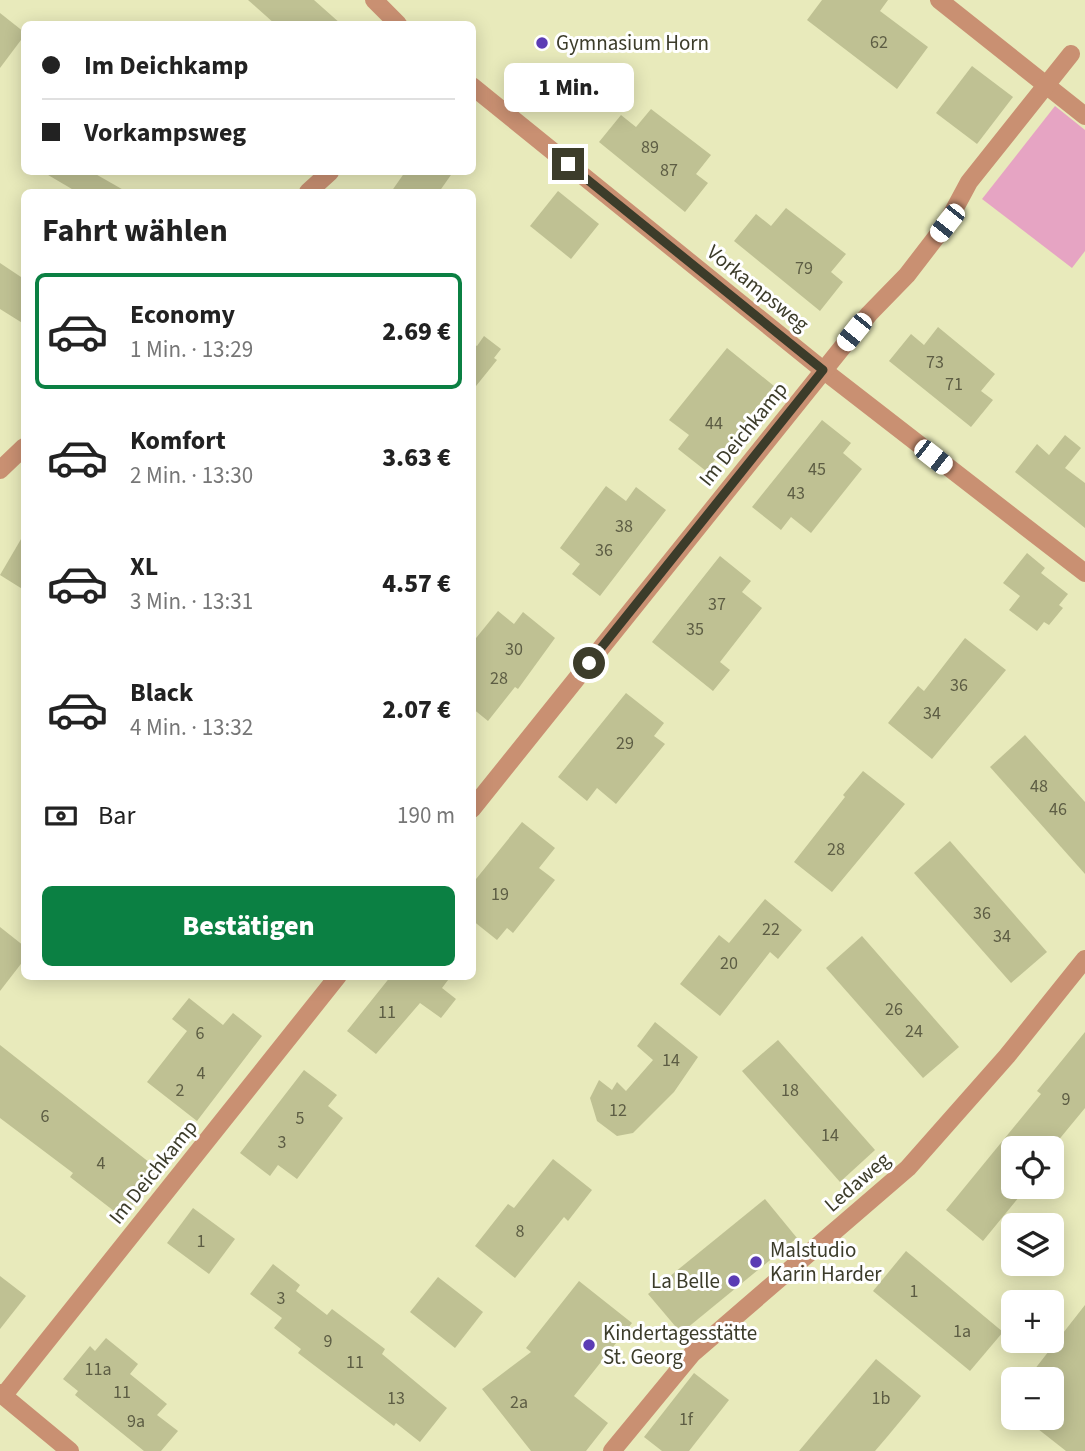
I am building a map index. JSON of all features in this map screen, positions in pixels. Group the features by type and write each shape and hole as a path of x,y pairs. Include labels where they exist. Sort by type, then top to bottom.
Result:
{"street":[{"path":"374,0 395,21"},
{"path":"939,0 1085,116"},
{"name":"Im Deichkamp","path":"476,804 823,370 939,234 969,182 1071,54"},
{"name":"Vorkampsweg","path":"476,89 823,370 1085,573"},
{"path":"311,189 327,175"},
{"path":"0,470 21,450"},
{"name":"Ledaweg","path":"612,1451 692,1354 908,1168 1007,1056 1085,959"},
{"name":"Im Deichkamp","path":"2,1394 335,980"},
{"path":"2,1394 70,1451"}],"shaded area":[{"path":"1055,106 1085,130 1085,251 1072,268 982,199"}],"building":[{"path":"248,0 314,0 338,21 272,21"},
{"path":"822,0 888,0 880,11 928,47 897,89 807,20"},
{"path":"0,13 21,30 21,40 0,68"},
{"path":"972,66 1013,97 977,144 936,113"},
{"path":"651,109 711,155 696,174 708,183 685,212 599,142 621,115 636,127"},
{"path":"48,175 97,175 122,189 72,189"},
{"path":"403,175 451,175 441,189 393,189"},
{"path":"558,191 599,224 571,259 530,226"},
{"path":"786,208 846,254 831,272 843,282 820,311 734,241 756,214 771,226"},
{"path":"0,263 21,277 21,322 0,309"},
{"path":"938,327 995,374 981,391 993,400 971,427 889,361 911,334 924,345"},
{"path":"484,336 501,349 494,358 497,360 476,386 476,345"},
{"path":"727,348 774,386 706,471 678,449 689,435 669,420"},
{"path":"822,420 851,443 843,453 862,469 811,533 791,517 781,530 752,507"},
{"path":"1065,435 1081,448 1065,468 1085,483 1085,528 1015,472 1037,444 1049,455"},
{"path":"606,486 626,501 636,487 666,510 600,596 572,574 580,564 560,548"},
{"path":"21,539 21,588 0,575"},
{"path":"1027,553 1045,568 1041,573 1068,594 1059,605 1063,608 1049,625 1044,622 1037,631 1009,610 1020,596 1003,583"},
{"path":"720,556 751,581 742,592 762,608 720,662 730,670 713,691 652,642"},
{"path":"498,611 514,624 523,612 555,638 518,689 515,687 488,721 476,711 476,638"},
{"path":"965,638 1006,670 932,759 888,723 918,686 924,691"},
{"path":"626,693 664,723 654,736 665,744 616,804 597,788 587,801 558,777"},
{"path":"1025,735 1085,802 1085,874 990,767"},
{"path":"863,771 905,804 832,892 794,862"},
{"path":"522,822 555,848 539,868 555,880 513,933 507,928 497,940 476,923 476,879"},
{"path":"950,841 1047,952 1011,983 914,873"},
{"path":"765,899 802,930 778,959 770,952 720,1016 680,984 719,935 729,943"},
{"path":"0,927 21,944 21,964 0,991"},
{"path":"862,936 959,1047 923,1078 826,968"},
{"path":"388,980 448,980 442,988 456,999 441,1018 420,1003 376,1054 347,1031"},
{"path":"189,998 223,1025 233,1013 262,1036 197,1121 147,1082 187,1031 172,1019"},
{"path":"655,1022 698,1057 674,1092 633,1133 617,1136 597,1121 590,1098 599,1080 612,1090 617,1082 626,1091 653,1060 637,1046"},
{"path":"1085,1032 1085,1108 1062,1136 1007,1136 1041,1094 1037,1091"},
{"path":"778,1040 875,1150 840,1182 742,1071"},
{"path":"0,1045 159,1170 123,1218 70,1177 73,1173 0,1118"},
{"path":"304,1070 337,1095 328,1106 343,1118 297,1179 278,1165 270,1176 240,1153"},
{"path":"1001,1143 1001,1199 1017,1199 1006,1213 1001,1213 1001,1219 983,1241 946,1210"},
{"path":"553,1159 592,1190 568,1221 564,1217 515,1278 475,1246 508,1204 514,1208"},
{"path":"765,1199 797,1238 681,1333 648,1294"},
{"path":"193,1208 235,1239 209,1274 167,1243"},
{"path":"906,1251 1001,1330 1001,1334 970,1371 873,1291"},
{"path":"273,1264 300,1285 296,1291 327,1315 332,1309 385,1349 382,1354 447,1408 420,1442 396,1423 394,1426 298,1353 301,1349 274,1328 282,1318 250,1294"},
{"path":"0,1276 26,1296 0,1329"},
{"path":"438,1277 483,1312 455,1348 410,1312"},
{"path":"579,1281 632,1323 574,1396 608,1423 586,1451 531,1451 482,1389 531,1352 526,1348"},
{"path":"1085,1305 1085,1451 1066,1451 1039,1430 1064,1430 1064,1367 1036,1367 1047,1353 1064,1353 1064,1332"},
{"path":"106,1338 138,1364 130,1374 167,1404 157,1415 178,1431 161,1451 144,1451 75,1395 78,1391 63,1379 90,1346 95,1351"},
{"path":"876,1359 921,1396 887,1437 875,1451 799,1451"},
{"path":"694,1373 729,1400 689,1451 662,1451 644,1437"}],"place":[{"name":"Gymnasium Horn","path":"542,43"},
{"name":"Malstudio Karin Harder","path":"756,1262"},
{"name":"La Belle","path":"734,1281"},
{"name":"Kindertagesstätte St. Georg","path":"589,1345"}],"route":[{"path":"568,164 823,370 589,663"}]}
